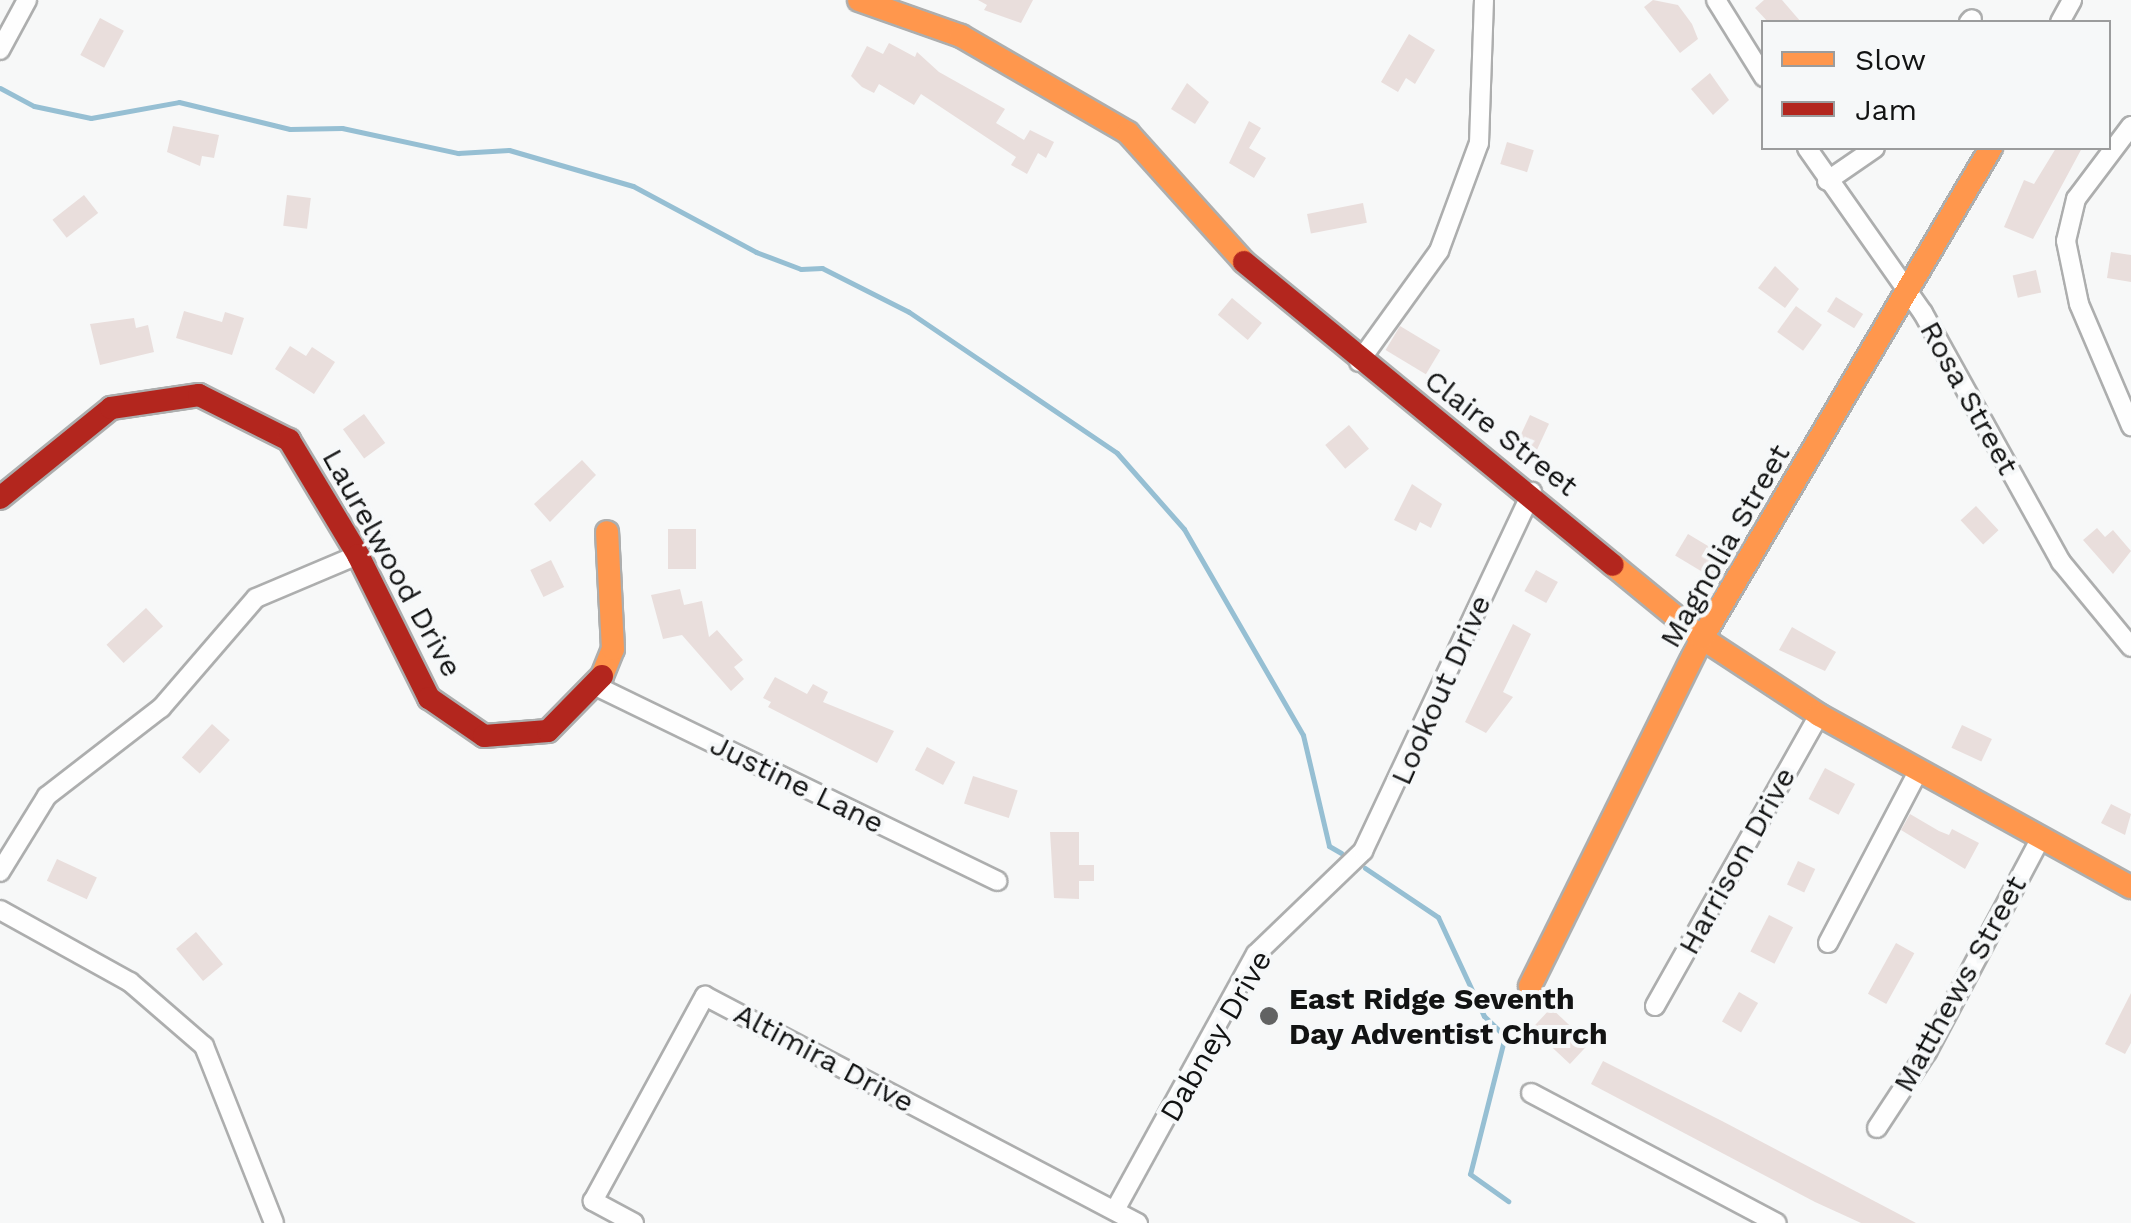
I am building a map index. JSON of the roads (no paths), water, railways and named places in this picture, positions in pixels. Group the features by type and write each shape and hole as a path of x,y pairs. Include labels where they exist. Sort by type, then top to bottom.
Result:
{"street":[{"path":"0,50 27,0"},
{"name":"Claire Street","path":"860,0 960,36 1128,133 1242,260 1359,362 1532,492 1702,638 1820,715 2131,888"},
{"path":"1359,362 1439,252 1479,143 1484,0"},
{"path":"1716,0 1761,72"},
{"path":"2131,126 2076,200 2066,241 2080,304 2131,426"},
{"name":"Rosa Street","path":"1807,150 1910,296 2061,562 2130,645"},
{"path":"1828,181 1872,150"},
{"name":"Magnolia Street","path":"1530,986 1702,638 1910,296 1991,150"},
{"name":"Laurelwood Drive","path":"0,498 112,408 199,395 289,440 358,555 430,698 484,736 548,731 598,687"},
{"name":"Lookout Drive","path":"1336,878 1363,850 1399,786 1532,492"},
{"path":"598,687 614,649 607,532"},
{"path":"0,872 47,796 160,708 256,598 358,555"},
{"name":"Justine Lane","path":"598,687 997,881"},
{"name":"Harrison Drive","path":"1655,1006 1820,715"},
{"path":"1828,943 1919,770"},
{"name":"Matthews Street","path":"1877,1128 1928,1052 2041,838"},
{"name":"Dabney Drive","path":"1115,1210 1256,954 1336,878"},
{"path":"0,910 130,982 204,1046 274,1223"},
{"name":"Altimira Drive","path":"634,1223 594,1201 705,996 1138,1223"},
{"path":"1531,1093 1777,1223"}],"waterway":[{"path":"0,88 34,106 91,118 179,102 290,129 342,128 458,153 509,150 633,186 756,252 801,269 822,268 909,312 1117,453 1184,529 1303,735 1329,846 1341,853"},
{"path":"1365,868 1438,917 1484,1016 1505,1036 1470,1174 1508,1201"}],"place":[{"name":"East Ridge Seventh Day Adventist Church","path":"1269,1016"}]}
